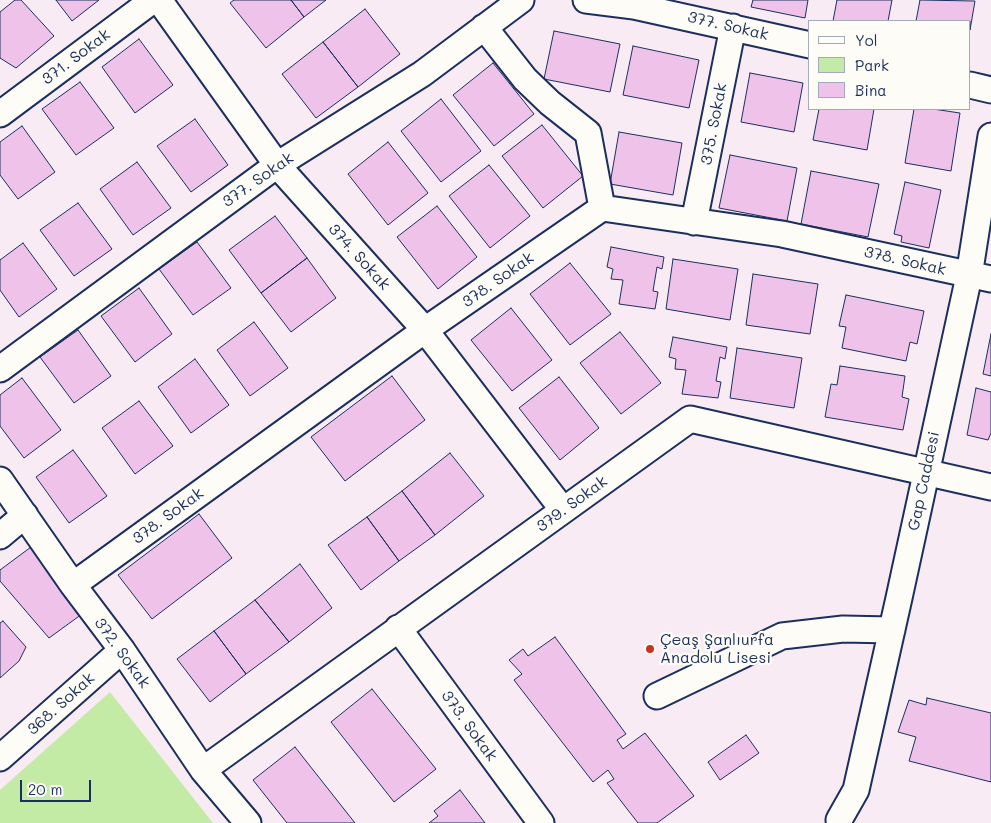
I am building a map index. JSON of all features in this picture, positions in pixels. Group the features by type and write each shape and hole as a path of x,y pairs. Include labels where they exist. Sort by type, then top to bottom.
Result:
{"street":[{"name":"371. Sokak","path":"0,114 153,0"},
{"name":"374. Sokak","path":"159,0 277,165 425,330 563,510"},
{"name":"377. Sokak","path":"0,369 277,165 422,74 520,0"},
{"name":"377. Sokak","path":"586,0 634,3 808,45"},
{"path":"484,27 526,79 550,103 588,132 602,208"},
{"name":"375. Sokak","path":"694,222 733,27"},
{"path":"971,84 991,90"},
{"name":"Gap Caddesi","path":"841,822 856,790 926,473 980,278 991,136"},
{"name":"378. Sokak","path":"73,585 425,330 602,208 782,234 980,278"},
{"name":"379. Sokak","path":"203,770 690,419 991,487"},
{"name":"372. Sokak","path":"0,480 73,585 122,650 203,770 248,823"},
{"path":"0,536 25,515"},
{"name":"373. Sokak","path":"398,628 541,823"},
{"path":"657,696 782,636 843,629 892,630"},
{"name":"368. Sokak","path":"0,758 122,650"}],"green space":[{"path":"110,692 213,823 0,823 0,790"}],"building":[{"path":"15,0 21,0 54,36 16,68 0,58 0,12"},
{"path":"56,0 99,0 72,21"},
{"path":"234,0 291,0 304,17 266,48 230,3"},
{"path":"291,0 326,0 304,17"},
{"path":"753,0 808,0 805,18 751,7"},
{"path":"837,0 892,0 888,20 833,20"},
{"path":"920,0 975,1 971,24 971,20 916,20"},
{"path":"365,9 400,54 358,87 323,42"},
{"path":"554,31 620,44 610,92 544,79"},
{"path":"139,39 173,85 135,113 102,67"},
{"path":"323,42 358,87 316,118 282,74"},
{"path":"633,46 699,60 689,108 623,95"},
{"path":"493,63 534,114 494,146 453,95"},
{"path":"750,73 803,83 794,132 741,122"},
{"path":"80,82 114,128 76,155 42,109"},
{"path":"441,99 481,151 441,182 401,131"},
{"path":"819,110 874,110 867,150 813,140"},
{"path":"914,110 940,110 960,113 951,171 905,163"},
{"path":"195,119 228,165 191,192 157,146"},
{"path":"542,125 583,176 543,208 502,156"},
{"path":"22,126 55,172 18,199 0,175 0,142"},
{"path":"619,132 682,143 673,195 610,184"},
{"path":"388,142 428,193 388,225 348,174"},
{"path":"730,155 797,168 787,221 719,208"},
{"path":"137,162 171,208 133,235 100,189"},
{"path":"489,165 530,216 490,248 449,196"},
{"path":"811,171 879,184 868,237 801,224"},
{"path":"905,182 941,190 929,248 901,242 902,236 894,234"},
{"path":"78,203 112,249 74,276 40,230"},
{"path":"437,206 477,257 438,289 397,237"},
{"path":"275,216 307,258 261,293 229,250"},
{"path":"197,242 231,288 193,315 159,269"},
{"path":"23,243 57,289 19,317 0,290 0,260"},
{"path":"611,247 664,257 662,269 657,267 653,291 658,292 655,309 619,304 623,280 611,279 613,269 607,267"},
{"path":"307,258 336,298 291,332 261,293"},
{"path":"673,259 738,269 730,320 666,309"},
{"path":"570,263 611,314 570,345 530,294"},
{"path":"753,274 818,284 810,334 746,325"},
{"path":"139,288 172,334 135,362 101,316"},
{"path":"846,295 924,311 917,344 910,342 906,361 842,348 846,327 839,326"},
{"path":"511,308 552,360 512,391 471,340"},
{"path":"254,322 288,368 250,396 217,350"},
{"path":"78,330 111,376 74,403 40,357"},
{"path":"620,332 661,383 621,414 580,363"},
{"path":"991,334 991,376 983,374"},
{"path":"673,337 727,347 725,359 720,357 716,381 721,382 718,398 682,394 686,370 675,369 676,359 669,357"},
{"path":"737,348 802,358 794,408 730,398"},
{"path":"195,359 229,405 191,433 158,387"},
{"path":"840,366 905,376 902,397 909,399 903,430 825,417 831,384 837,385"},
{"path":"392,376 425,420 345,481 311,437"},
{"path":"559,377 599,428 560,460 519,408"},
{"path":"22,378 61,430 24,458 0,426 0,395"},
{"path":"976,388 991,392 991,433 988,440 967,435"},
{"path":"139,401 173,446 135,474 102,428"},
{"path":"73,450 107,496 69,523 36,477"},
{"path":"450,453 484,496 435,535 402,491"},
{"path":"402,491 435,535 399,561 367,517"},
{"path":"199,514 232,558 152,619 118,575"},
{"path":"367,517 399,561 361,590 328,545"},
{"path":"31,547 82,614 49,638 0,581 0,570"},
{"path":"300,564 332,608 289,642 255,600"},
{"path":"255,600 289,642 246,674 214,631"},
{"path":"3,621 26,647 19,661 0,678 0,623"},
{"path":"214,631 246,674 210,702 177,659"},
{"path":"555,637 626,734 617,740 623,749 645,733 694,796 657,823 638,823 607,783 614,779 608,770 593,782 514,680 522,674 509,660 523,649 528,656"},
{"path":"372,689 436,769 394,802 331,722"},
{"path":"927,698 991,713 991,782 909,761 916,737 898,732 909,700 926,705"},
{"path":"746,735 759,753 720,780 708,762"},
{"path":"295,747 355,823 287,823 253,780"},
{"path":"460,790 485,823 429,823 438,816 434,811"}],"place":[{"name":"Çeaş Şanlıurfa Anadolu Lisesi","path":"650,649"}]}
